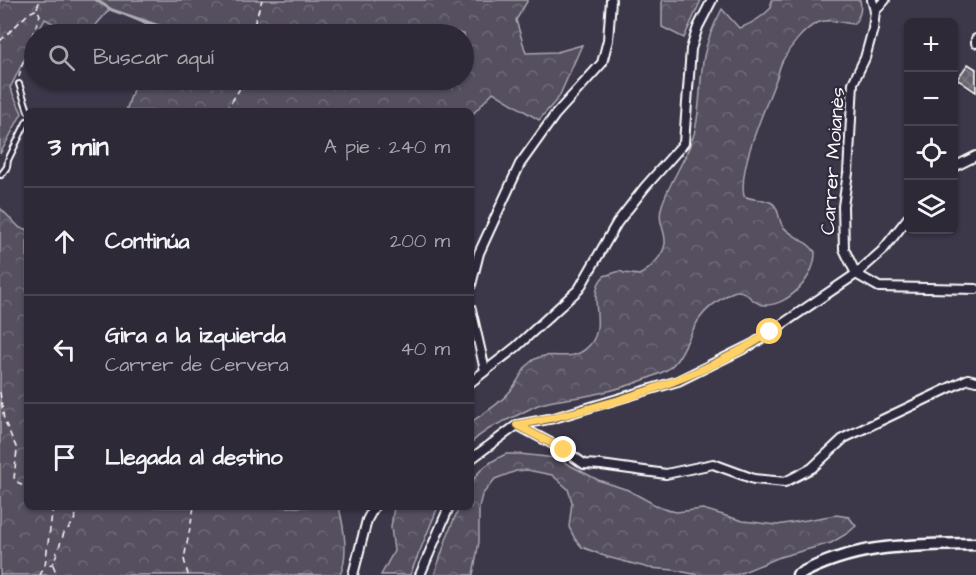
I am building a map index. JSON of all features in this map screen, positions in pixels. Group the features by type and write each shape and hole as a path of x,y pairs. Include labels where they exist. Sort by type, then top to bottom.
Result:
{"street":[{"path":"474,273 479,254 520,164 555,115 602,63 608,40 611,0"},
{"path":"474,379 516,347 579,289 617,223 684,143 692,49 698,27 712,0"},
{"name":"Carrer Moianès","path":"856,274 843,249 843,206 848,173 853,83 865,58 873,29 875,11 872,0"},
{"path":"875,11 885,0"},
{"path":"958,165 976,156"},
{"path":"474,457 517,425 554,418 678,381 753,344 856,274 882,251 904,224"},
{"path":"856,274 879,287 976,289"},
{"path":"474,322 485,370"},
{"path":"517,425 564,450 584,464 666,474 713,464 754,479 785,482 812,468 844,438 968,379 976,381"},
{"path":"353,575 367,520 372,510"},
{"path":"420,575 448,510"},
{"path":"798,575 825,562 882,547 976,543"}],"lane":[{"path":"19,84 27,108"},
{"path":"1,175 7,167 8,160 24,127"}],"path":[{"path":"0,41 29,13 37,9 40,0"},
{"path":"255,24 262,0"},
{"path":"37,9 40,15 37,24"},
{"path":"19,84 19,72 24,57"},
{"path":"228,108 239,90"},
{"path":"0,392 4,420 17,449 14,479 24,487"},
{"path":"40,575 45,565 53,510"},
{"path":"57,575 53,564 64,534 73,523 78,510"},
{"path":"188,575 184,559 194,510"},
{"path":"45,565 53,564"}],"green space":[{"path":"0,0 528,0 516,20 526,53 557,52 582,45 559,97 539,120 493,92 474,113 474,108 127,108 133,90 474,90 474,24 146,24 110,9 97,24 55,24 45,19 42,24 24,24 24,60 10,88 22,113 0,154"},
{"path":"662,0 701,0 684,38 662,27"},
{"path":"771,0 860,0 861,4 860,13 854,24 831,21 817,23 802,34 789,50 781,64 760,120 745,169 744,196 772,203 785,229 808,244 815,252 814,262 806,280 791,296 772,304 758,304 740,291 731,293 703,314 676,361 665,371 610,391 538,405 493,426 474,440 474,420 505,397 533,360 548,356 578,354 592,342 597,325 596,291 604,276 620,271 639,275 650,267 662,253 665,239 660,213 669,187 694,134 704,56 714,26 722,9 739,28 760,18 771,8"},
{"path":"0,208 20,228 24,229 24,510 340,510 345,550 340,575 0,575"},
{"path":"506,454 556,458 598,480 628,490 661,508 676,512 703,509 743,521 777,525 836,515 849,517 856,526 831,543 780,557 736,575 698,575 649,568 607,557 582,547 569,527 572,502 568,489 552,475 527,470 516,471 495,479 482,495 479,507 479,542 473,575 434,575 458,510 474,510 474,479 490,463"},
{"path":"394,510 437,510 410,575 381,575 394,551 391,527"}],"building":[{"path":"968,64 976,69 976,92 958,80"}],"waterway":[{"path":"96,0 112,10 153,24"}],"route":[{"path":"564,450 517,425 554,418 678,381 753,344 770,332"}]}
